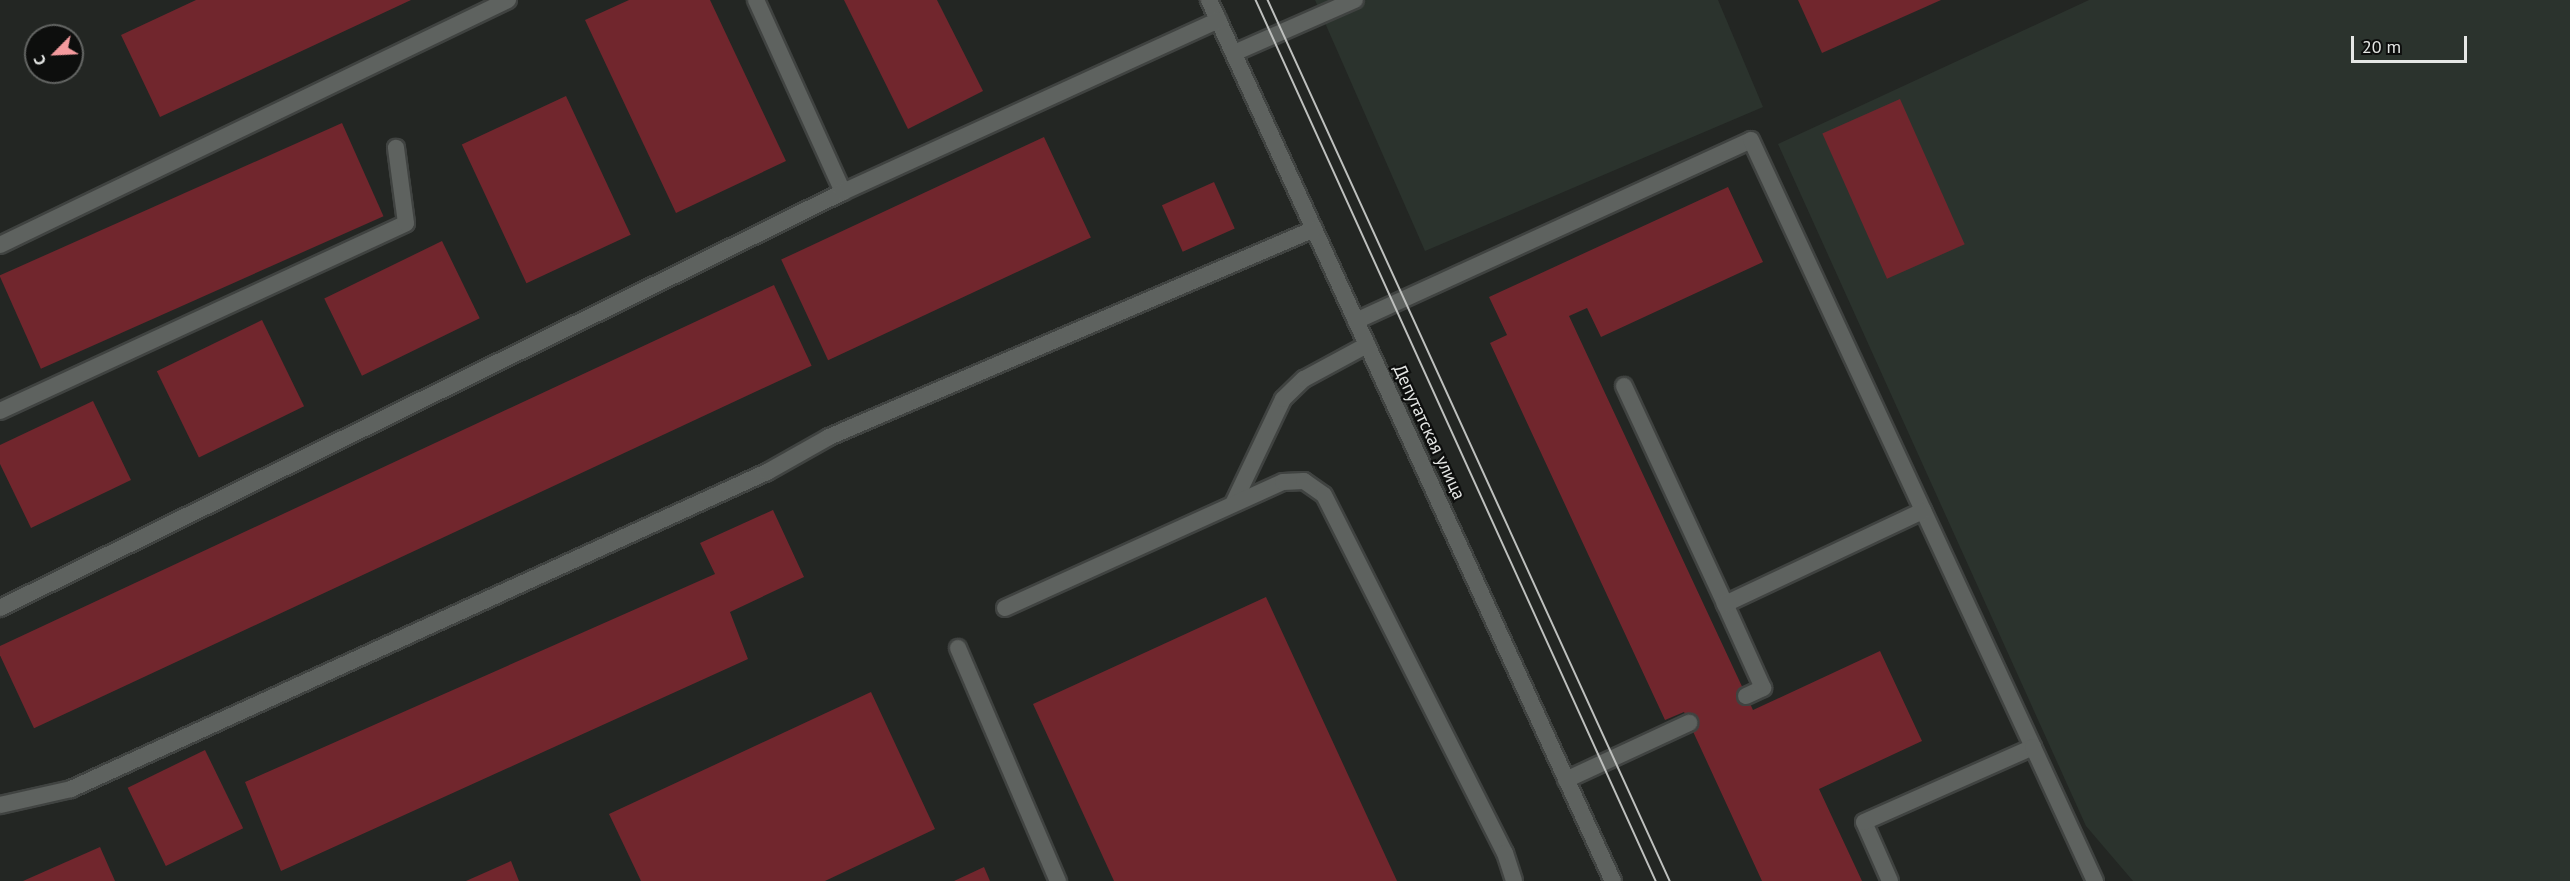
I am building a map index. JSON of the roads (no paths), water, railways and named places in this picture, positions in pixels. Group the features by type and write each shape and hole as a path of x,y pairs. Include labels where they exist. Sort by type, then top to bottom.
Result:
{"street":[{"path":"0,245 508,0"},
{"path":"756,0 843,192"},
{"name":"Депутатская улица","path":"1209,0 1613,881"},
{"path":"1234,53 1355,0"},
{"path":"0,608 843,192 1218,20"},
{"path":"1356,321 1751,140 2095,881"},
{"path":"0,411 406,223 396,148"},
{"path":"0,805 71,789 767,472 829,437 1314,229"},
{"path":"1233,504 1283,399 1304,380 1367,345"},
{"path":"1624,386 1763,688 1746,696"},
{"path":"1005,608 1283,482 1304,481 1324,495 1505,853 1514,881"},
{"path":"1725,604 1923,511"},
{"path":"958,648 1058,881"},
{"path":"1566,780 1689,723"},
{"path":"1890,881 1864,822 2033,747"}],"tram line":[{"path":"1256,0 1656,881"},
{"path":"1268,0 1670,881"}]}
